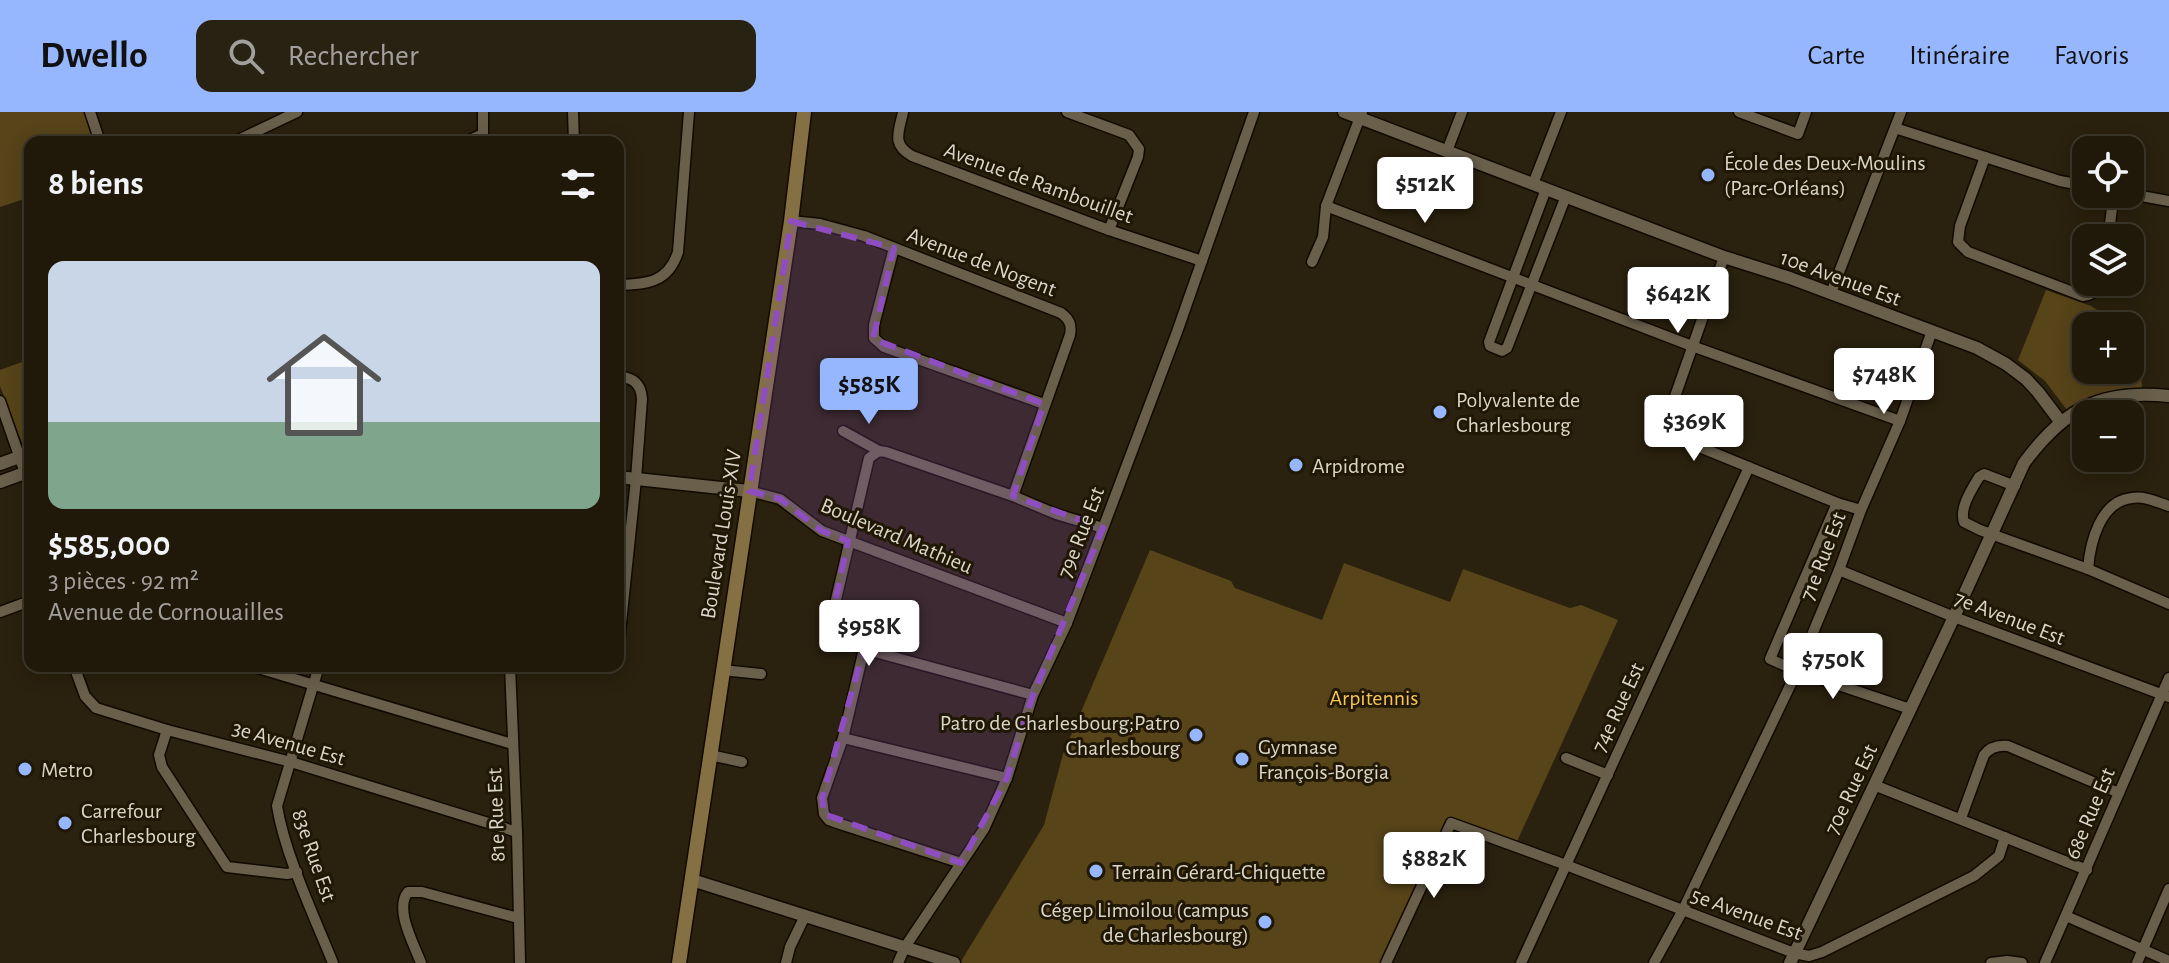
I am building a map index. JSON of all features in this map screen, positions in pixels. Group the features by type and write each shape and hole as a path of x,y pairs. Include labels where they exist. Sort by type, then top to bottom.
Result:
{"main road":[{"name":"Boulevard Louis-XIV","path":"679,963 791,221 804,112"}],"street":[{"path":"90,112 98,136"},
{"path":"247,136 297,112"},
{"path":"483,112 483,136"},
{"path":"573,112 574,136"},
{"path":"624,285 653,281 674,265 678,252 689,112"},
{"name":"Avenue de Rambouillet","path":"903,112 898,141 904,152 912,156 1109,230 1202,261"},
{"path":"1067,112 1129,135 1139,149 1109,230"},
{"name":"79e Rue Est","path":"898,963 905,947 984,829 1007,778 1033,695 1067,623 1254,112"},
{"name":"10e Avenue Est","path":"1344,112 1361,115 1724,257 1977,348 2026,379 2060,421"},
{"path":"1447,151 1462,112"},
{"path":"1561,112 1512,277 1489,342 1495,349 1502,351 1507,348 1566,196"},
{"path":"1739,112 1798,134 1806,112"},
{"path":"1831,293 1901,112"},
{"path":"1312,262 1323,237 1326,206 1361,115"},
{"path":"1895,128 2072,183"},
{"path":"1985,157 1960,226 1958,242 1968,252 2072,292"},
{"path":"2144,197 2169,201"},
{"path":"1326,206 1692,346 1900,421"},
{"name":"Avenue de Nogent","path":"791,221 864,236 1067,317 1070,335 1013,496"},
{"path":"894,248 874,325 877,342 1044,404"},
{"path":"1724,257 1672,405 1671,420 1680,434 1697,446 1861,510"},
{"name":"71e Rue Est","path":"1654,963 1683,910 1797,671 1900,421 1932,331"},
{"path":"624,377 632,379 641,390 636,479 624,566"},
{"path":"2060,421 2090,405 2121,396 2169,396"},
{"path":"0,401 24,453"},
{"name":"70e Rue Est","path":"1792,958 2024,463 2060,421"},
{"path":"843,431 879,451 1103,528"},
{"path":"879,451 869,458 866,465 831,621 834,634 845,643 864,649 1033,695"},
{"path":"0,464 24,455"},
{"name":"74e Rue Est","path":"1521,963 1749,467"},
{"path":"0,482 24,473"},
{"path":"2015,486 1984,474 1977,480 1961,517 1964,522 2088,569 2169,604"},
{"name":"Boulevard Mathieu","path":"624,478 749,491 780,499 822,531 1067,623"},
{"path":"2088,569 2090,550 2100,522 2114,505 2135,497 2169,506"},
{"name":"71e Rue Est","path":"1797,671 1770,659 1837,503"},
{"name":"7e Avenue Est","path":"1839,570 2165,696"},
{"path":"0,612 24,603"},
{"path":"864,649 843,738 822,806 829,820 961,863"},
{"path":"722,670 761,674"},
{"path":"1797,671 1910,709"},
{"name":"3e Avenue Est","path":"76,672 85,696 96,708 291,762 517,832"},
{"path":"271,672 512,744"},
{"name":"83e Rue Est","path":"317,672 277,806 297,872 333,963"},
{"name":"81e Rue Est","path":"510,672 520,963"},
{"name":"68e Rue Est","path":"2045,963 2165,696 2169,678"},
{"path":"167,730 159,755 162,767 227,867 287,874 297,872"},
{"path":"843,738 1007,778"},
{"path":"1961,818 1984,755 2000,745 2119,793"},
{"path":"710,755 742,762"},
{"path":"1566,758 1608,775"},
{"path":"1874,785 2087,870"},
{"name":"5e Avenue Est","path":"1386,963 1451,823 1683,910 1792,958 1822,952 1974,876 1999,856 2005,837"},
{"path":"692,880 954,963"},
{"path":"2137,963 2169,889"},
{"path":"421,963 403,912 404,898 408,892 422,892 518,918"},
{"path":"786,963 805,916"},
{"path":"2066,916 2169,961"},
{"path":"1991,963 2022,963"}],"highlighted area":[{"path":"791,221 894,248 873,339 1044,404 1013,496 1103,528 1033,695 1007,778 961,863 824,814 822,798 864,649 838,638 831,621 848,541 822,531 780,499 749,491"}],"green space":[{"path":"0,112 90,112 98,136 24,136 24,199 0,207"},
{"path":"2046,290 2100,312 2072,312 2072,384 2142,384 2142,389 2112,393 2096,400 2072,400 2072,411 2067,410 2045,381 2018,360"},
{"path":"24,361 24,448 0,386 0,370"},
{"name":"Arpitennis","path":"1150,550 1231,581 1235,588 1322,620 1344,563 1450,602 1463,569 1570,608 1581,605 1618,620 1515,846 1451,824 1386,963 960,963 1044,825 1063,754"}],"place":[{"name":"École des Deux-Moulins (Parc-Orléans)","path":"1708,175"},
{"name":"Polyvalente de Charlesbourg","path":"1440,412"},
{"name":"Arpidrome","path":"1296,465"},
{"name":"Patro de Charlesbourg;Patro Charlesbourg","path":"1196,735"},
{"name":"Gymnase François-Borgia","path":"1242,759"},
{"name":"Metro","path":"25,769"},
{"name":"Carrefour Charlesbourg","path":"65,823"},
{"name":"Terrain Gérard-Chiquette","path":"1096,871"},
{"name":"Cégep Limoilou (campus de Charlesbourg)","path":"1265,922"}]}
